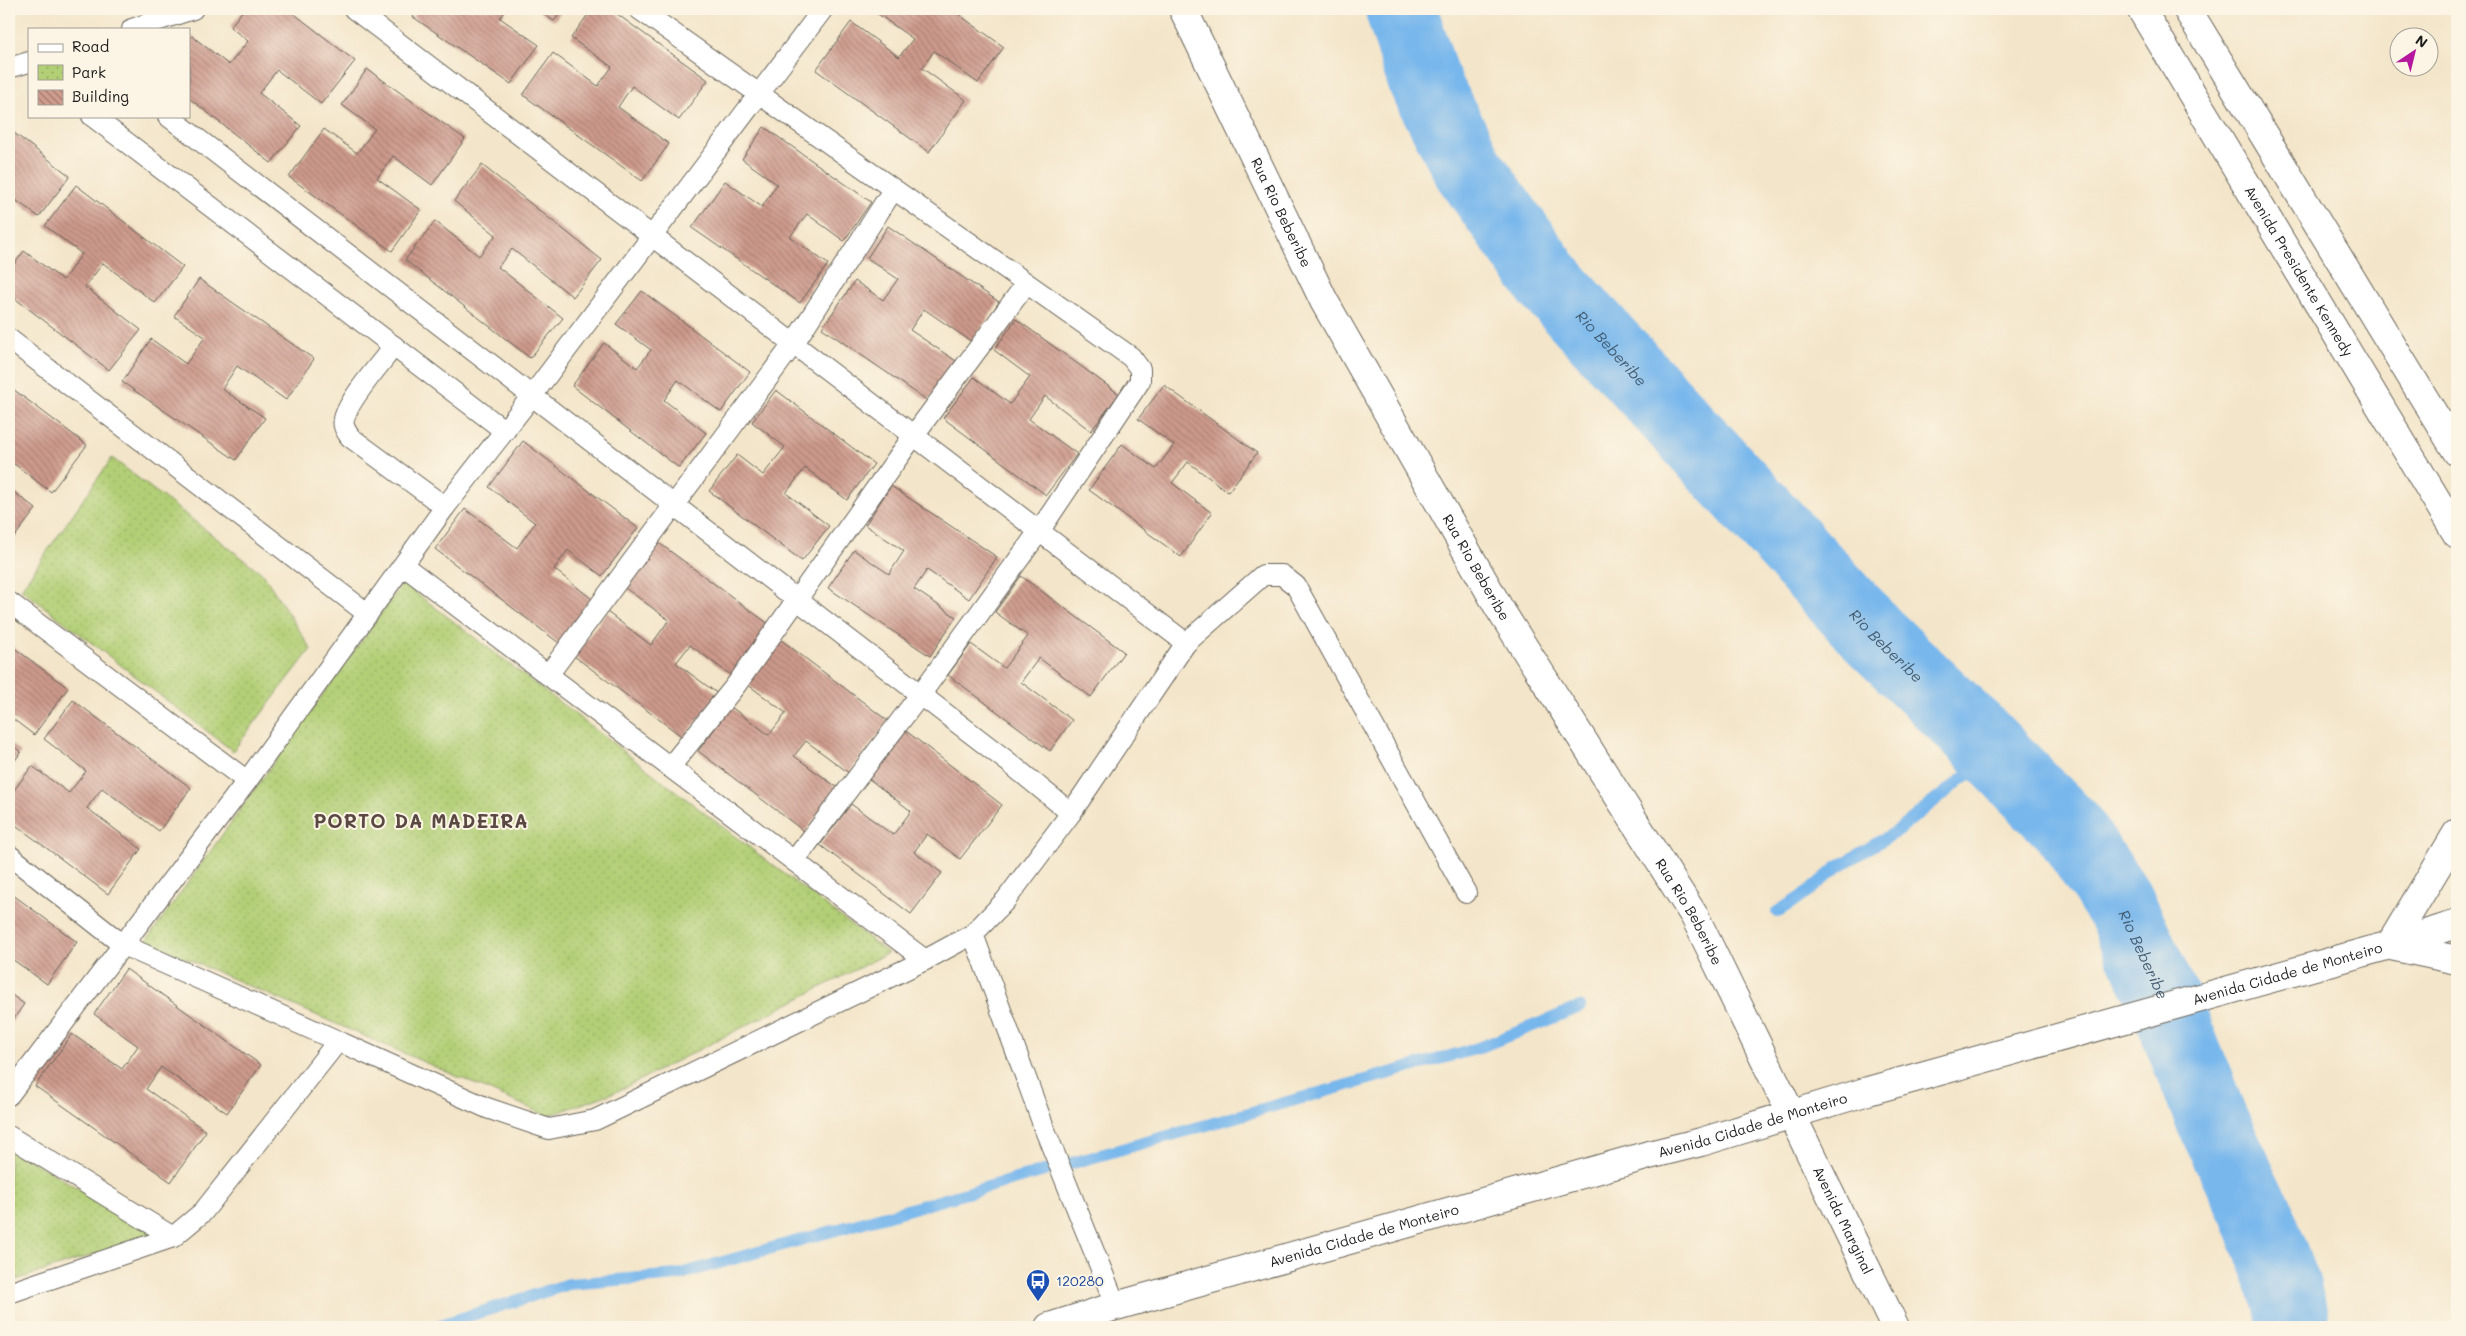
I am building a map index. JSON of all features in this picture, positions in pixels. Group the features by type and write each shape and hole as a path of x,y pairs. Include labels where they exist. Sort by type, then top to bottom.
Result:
{"main road":[{"name":"Rua Rio Beberibe","path":"1183,9 1324,301 1499,608 1695,917 1789,1114"},
{"name":"Avenida Presidente Kennedy","path":"2141,9 2457,534"},
{"path":"2187,9 2457,452"},
{"path":"2457,833 2390,945 2457,960"},
{"name":"Avenida Cidade de Monteiro","path":"1049,1327 1116,1306 1649,1155 1701,1142 1868,1090 2390,945 2457,924"},
{"name":"Avenida Marginal","path":"1789,1114 1895,1327"}],"lane":[{"path":"135,28 193,9"},
{"path":"354,9 1186,643"},
{"path":"639,9 1131,357 1140,369 1140,381 1040,530 920,695 794,861"},
{"path":"9,1095 247,781 445,507 531,397 823,9"},
{"path":"95,118 505,431"},
{"path":"171,118 1071,813"},
{"path":"548,674 794,343 893,190"},
{"path":"670,767 736,685 798,601 914,435 1026,284"},
{"path":"9,338 368,614"},
{"path":"394,346 350,404 344,419 344,428 350,437 445,507"},
{"path":"404,566 925,960"},
{"path":"9,855 123,945 487,1108 549,1130 595,1120 925,960 973,934 1005,901 1071,813 1186,643 1263,575 1282,575 1296,586 1466,893"},
{"path":"9,602 247,781"},
{"path":"973,934 1054,1153 1116,1306"},
{"path":"9,1293 173,1237 203,1212 338,1040"},
{"path":"9,1136 173,1237"}],"green space":[{"path":"112,458 263,574 311,649 233,751 21,589"},
{"path":"403,583 888,953 618,1091 548,1116 146,941"},
{"path":"9,1147 156,1235 9,1282"}],"building":[{"path":"244,9 288,9 355,61 321,104 277,70 259,93 301,126 271,163 190,99 190,39 192,36 229,65 248,41 230,27"},
{"path":"418,9 507,9 500,18 539,45 511,84 413,17"},
{"path":"536,9 563,9 554,21"},
{"path":"592,9 610,9 708,80 679,120 632,86 618,107 669,144 642,181 523,95 553,53 598,86 612,67 571,38"},
{"path":"759,9 774,9 769,16"},
{"path":"871,9 951,9 1004,47 978,83 934,51 922,68 966,100 929,152 816,70 851,22 899,57 913,39"},
{"path":"367,69 465,139 432,185 393,156 377,178 421,210 392,251 289,177 324,129 357,153 375,129 342,105"},
{"path":"764,127 871,202 844,241 807,214 790,237 828,264 800,303 692,228 725,181 762,207 777,184 742,159"},
{"path":"9,129 70,176 39,217 9,195"},
{"path":"482,165 602,260 573,297 512,249 498,267 563,318 530,358 405,260 435,221 479,256 496,235 454,201"},
{"path":"76,185 183,267 155,303 103,263 85,287 141,330 109,370 9,294 9,271 24,251 63,280 82,254 45,226"},
{"path":"888,226 999,302 972,342 924,309 910,330 956,361 928,401 822,328 855,281 883,300 898,279 867,258"},
{"path":"9,236 15,241 9,250"},
{"path":"199,279 314,359 286,400 237,366 222,389 265,418 236,460 122,382 151,339 186,364 205,337 174,316"},
{"path":"642,291 750,372 721,412 678,380 664,400 706,433 679,468 572,386 604,343 637,368 651,350 616,324"},
{"path":"1016,319 1119,394 1091,431 1045,396 1029,419 1077,454 1046,495 943,418 974,377 1010,404 1030,377 994,350"},
{"path":"1164,385 1257,453 1228,492 1188,462 1172,483 1212,513 1181,557 1089,490 1122,444 1156,469 1174,445 1138,419"},
{"path":"9,386 87,445 51,492 9,460"},
{"path":"776,390 874,464 847,500 805,468 786,493 829,526 802,561 709,491 737,455 763,475 785,447 752,422"},
{"path":"523,441 638,528 602,576 568,550 554,569 592,599 559,643 435,549 465,509 517,548 535,523 489,487"},
{"path":"891,486 997,557 969,599 927,570 914,589 956,617 930,656 828,588 854,550 889,574 904,551 865,525"},
{"path":"9,488 36,509 9,544"},
{"path":"655,540 774,628 736,679 690,645 676,663 718,694 684,738 574,656 607,612 651,645 669,620 621,585"},
{"path":"1021,576 1124,652 1091,697 1039,658 1021,682 1072,720 1050,751 948,675 971,644 1004,668 1028,636 995,612"},
{"path":"780,639 888,721 849,773 806,741 794,756 838,788 805,832 698,751 731,707 769,735 786,713 747,684"},
{"path":"9,644 68,688 34,735 9,716"},
{"path":"73,700 191,788 159,831 102,788 87,808 141,849 108,894 9,820 9,797 32,766 69,793 86,771 44,739"},
{"path":"906,731 1002,805 960,859 927,834 914,852 942,873 911,914 820,845 851,804 893,835 911,811 869,779"},
{"path":"9,743 21,752 9,769"},
{"path":"9,892 77,942 47,984 9,957"},
{"path":"126,969 261,1065 227,1113 161,1067 146,1089 206,1131 171,1182 35,1086 72,1034 122,1069 138,1046 94,1014"},
{"path":"9,993 24,1004 9,1026"}],"waterway":[{"name":"Rio Beberibe","path":"1401,9 1423,79 1469,169 1548,280 1874,636 1977,735 2070,830 2119,903 2169,1011 2212,1120 2256,1212 2287,1291 2294,1327"},
{"path":"1777,912 1807,893 1836,868 1897,831 1994,753"},
{"path":"434,1327 569,1284 677,1275 1478,1048 1580,1007"}],"place":[{"name":"120280","path":"1038,1302"}],"district":[{"name":"PORTO DA MADEIRA","path":"421,821"}]}
